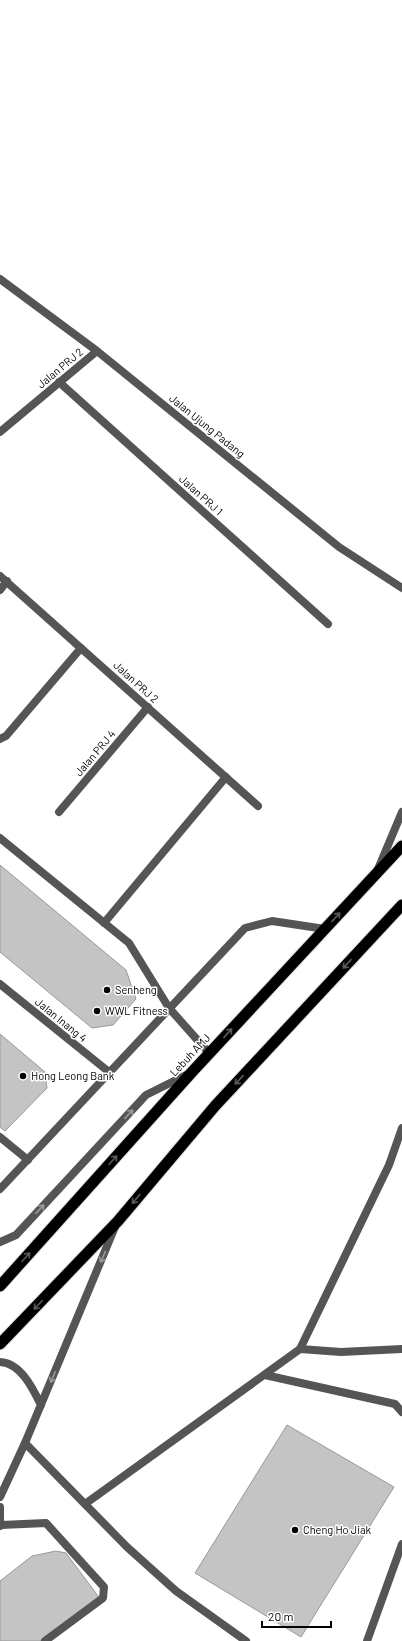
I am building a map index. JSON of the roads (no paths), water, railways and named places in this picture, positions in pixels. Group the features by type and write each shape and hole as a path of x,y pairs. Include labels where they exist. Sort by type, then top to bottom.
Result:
{"highway":[{"name":"Lebuh AMJ","path":"0,1286 192,1072 402,846"},
{"path":"0,1344 118,1221 215,1106 402,905"}],"street":[{"name":"Jalan Ujung Padang","path":"0,279 96,351 339,547 402,588"},
{"name":"Jalan PRJ 2","path":"0,432 96,351"},
{"name":"Jalan PRJ 1","path":"59,382 328,624"},
{"name":"Jalan PRJ 2","path":"0,576 258,806"},
{"path":"0,590 7,581"},
{"path":"0,739 6,736 81,648"},
{"name":"Jalan PRJ 4","path":"59,812 148,708"},
{"path":"104,923 226,778"},
{"path":"375,875 402,812"},
{"path":"0,838 129,943 169,1008 209,1054"},
{"path":"0,1189 244,928 272,921 325,929"},
{"name":"Jalan Inang 4","path":"0,984 109,1072"},
{"path":"0,1242 16,1235 146,1095 192,1072"},
{"path":"85,1504 300,1349 389,1164 402,1128"},
{"path":"0,1137 28,1160"},
{"path":"0,1497 25,1443 118,1221"},
{"path":"300,1349 341,1352 402,1349"},
{"path":"0,1362 6,1362 18,1371 30,1384 41,1405"},
{"path":"265,1375 395,1404 402,1412"},
{"path":"25,1443 127,1547 176,1591 246,1641"},
{"path":"0,1506 0,1526 46,1523 104,1587 103,1598 45,1641"},
{"path":"367,1641 402,1544"}],"place":[{"name":"Senheng","path":"107,990"},
{"name":"WWL Fitness","path":"97,1011"},
{"name":"Hong Leong Bank","path":"23,1076"},
{"name":"Cheng Ho Jiak","path":"295,1530"}]}
